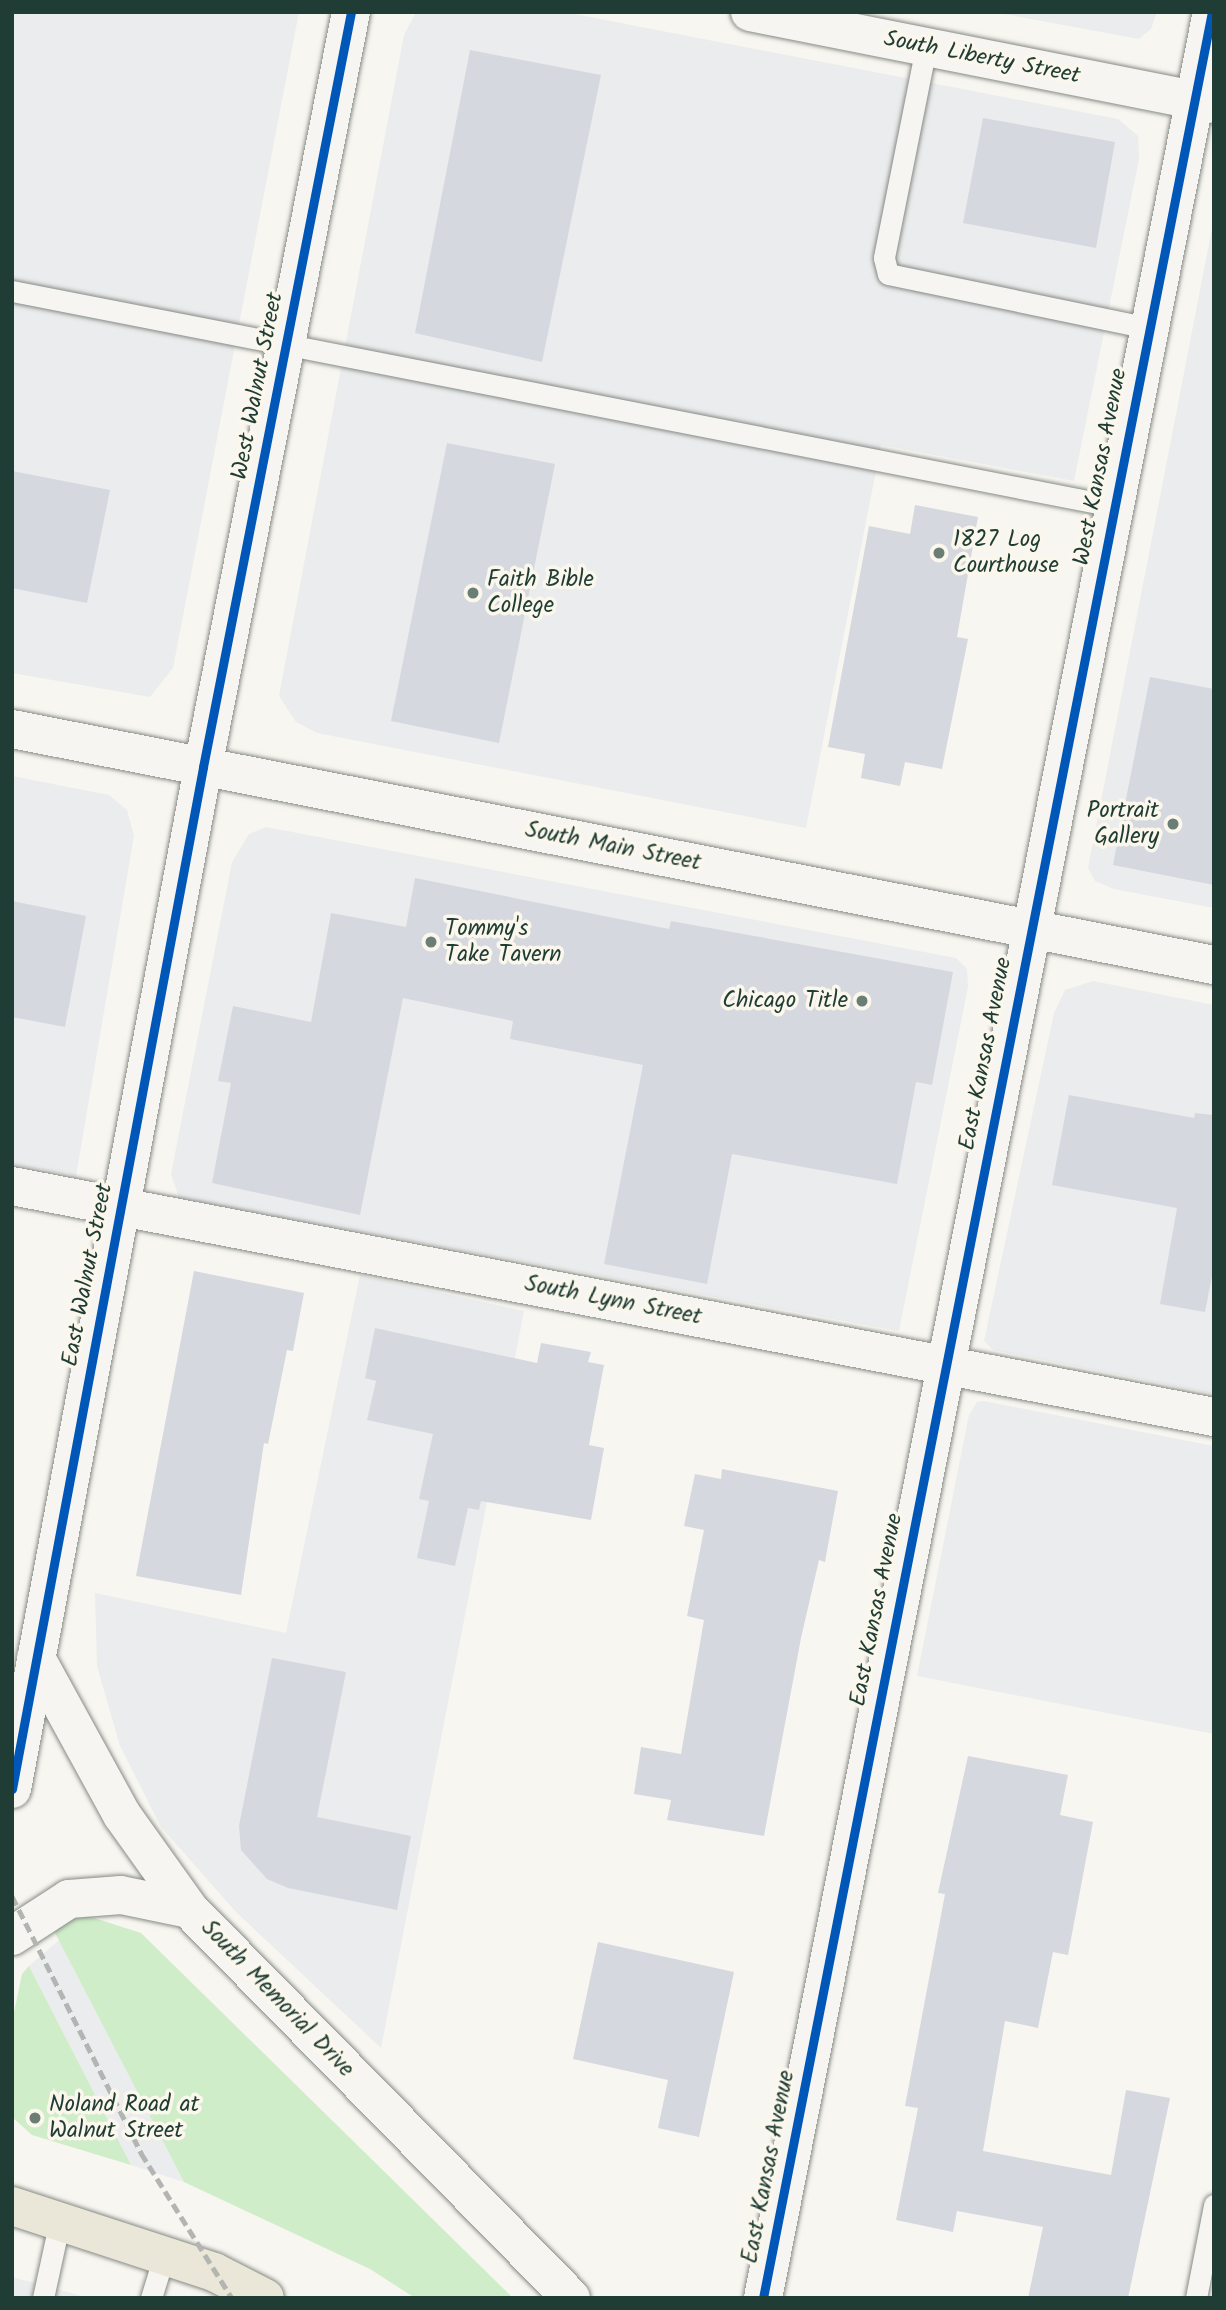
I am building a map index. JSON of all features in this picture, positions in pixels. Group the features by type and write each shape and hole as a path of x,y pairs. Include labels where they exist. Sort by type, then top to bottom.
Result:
{"main road":[{"path":"12,2206 214,2272 265,2298"}],"street":[{"name":"West Walnut Street","path":"203,767 351,12"},
{"name":"South Liberty Street","path":"750,12 795,17 926,47 1204,102"},
{"name":"West Kansas Avenue","path":"1029,930 1149,328 1204,102 1212,12"},
{"name":"South Main Street","path":"12,729 1214,965"},
{"name":"East Walnut Street","path":"12,1789 203,767"},
{"name":"East Kansas Avenue","path":"763,2298 1029,930"},
{"name":"South Lynn Street","path":"12,1185 1214,1416"},
{"name":"South Memorial Drive","path":"36,1658 122,1815 189,1909 571,2298"},
{"path":"12,1936 69,1899 121,1895 189,1909"}],"lane":[{"path":"926,47 884,258 888,274 1149,328"},
{"path":"12,291 1113,506"},
{"path":"1196,2298 1214,2205"},
{"path":"43,2298 60,2220"},
{"path":"151,2298 164,2256"}],"shaded area":[{"path":"12,12 299,12 173,668 150,697 12,673"},
{"path":"416,12 564,12 1118,119 1138,136 1139,159 1074,481 881,445 806,828 317,733 296,722 279,696 404,35"},
{"path":"993,12 1157,12 1151,29 1139,39"},
{"path":"1214,218 1214,908 1114,889 1095,881 1088,868"},
{"path":"12,776 109,795 127,810 134,836 76,1176 12,1164"},
{"path":"266,827 956,958 967,969 968,987 899,1331 179,1198 171,1174 232,862 249,834"},
{"path":"1093,981 1214,1005 1214,1394 993,1350 984,1341 1054,1013 1065,990"},
{"path":"360,1275 524,1311 381,2048 236,1912 161,1827 120,1746 97,1666 95,1593 286,1633"},
{"path":"984,1401 1214,1446 1214,1734 917,1676 969,1415 977,1402"},
{"path":"59,1940 184,2182 131,2165 29,1966"},
{"path":"12,2277 82,2296 86,2298 12,2298"}],"green space":[{"path":"91,1917 141,1933 513,2298 415,2298 370,2269 184,2182 53,1929 72,1918"},
{"path":"29,1966 131,2165 32,2135 12,2117 12,2022 22,1974"}],"building":[{"path":"470,50 601,75 542,362 415,333"},
{"path":"983,118 1115,142 1096,248 963,223"},
{"name":"Faith Bible College","path":"447,443 555,464 499,743 391,721"},
{"path":"12,471 110,490 87,603 12,588"},
{"path":"915,505 978,517 957,637 968,639 942,769 905,762 900,786 861,778 865,754 828,747 869,526 910,534"},
{"path":"1150,677 1214,689 1214,885 1113,865"},
{"path":"415,878 669,929 671,921 953,972 932,1085 916,1082 897,1184 732,1154 707,1284 604,1264 643,1065 510,1039 513,1021 403,998 360,1215 212,1183 231,1083 218,1081 233,1006 311,1022 331,913 406,927"},
{"path":"12,901 86,916 65,1027 12,1017"},
{"path":"1069,1095 1194,1118 1195,1113 1214,1115 1214,1266 1205,1312 1160,1304 1177,1208 1052,1185"},
{"path":"194,1271 304,1293 293,1351 287,1350 268,1444 264,1443 241,1595 136,1576"},
{"path":"375,1328 537,1363 541,1343 591,1352 588,1362 604,1365 589,1445 604,1448 591,1520 481,1501 479,1510 468,1508 455,1566 417,1558 429,1501 419,1499 433,1434 367,1420 376,1381 365,1378"},
{"path":"722,1469 838,1491 825,1562 819,1560 801,1638 764,1836 667,1820 671,1800 634,1794 641,1747 681,1754 704,1620 687,1616 704,1530 684,1526 695,1474 721,1479"},
{"path":"272,1658 346,1672 317,1817 411,1836 397,1910 288,1888 267,1879 241,1850 239,1826"},
{"path":"968,1756 1068,1775 1060,1815 1093,1822 1068,1955 1053,1952 1038,2028 1005,2021 983,2151 1111,2175 1126,2090 1170,2098 1128,2298 1028,2298 1043,2227 957,2211 953,2232 896,2220 918,2108 905,2106 945,1894 938,1893"},
{"path":"598,1942 734,1972 699,2137 658,2128 668,2080 573,2059"}],"railway":[{"path":"12,1896 141,2153 232,2298"}],"cycle path":[{"path":"12,1789 203,767 351,12"},
{"path":"763,2298 1212,12"}],"place":[{"name":"1827 Log Courthouse","path":"939,553"},
{"name":"Faith Bible College","path":"473,593"},
{"name":"Portrait Gallery","path":"1173,824"},
{"name":"Tommy's Take Tavern","path":"431,942"},
{"name":"Chicago Title","path":"862,1001"},
{"name":"Noland Road at Walnut Street","path":"35,2118"}]}
